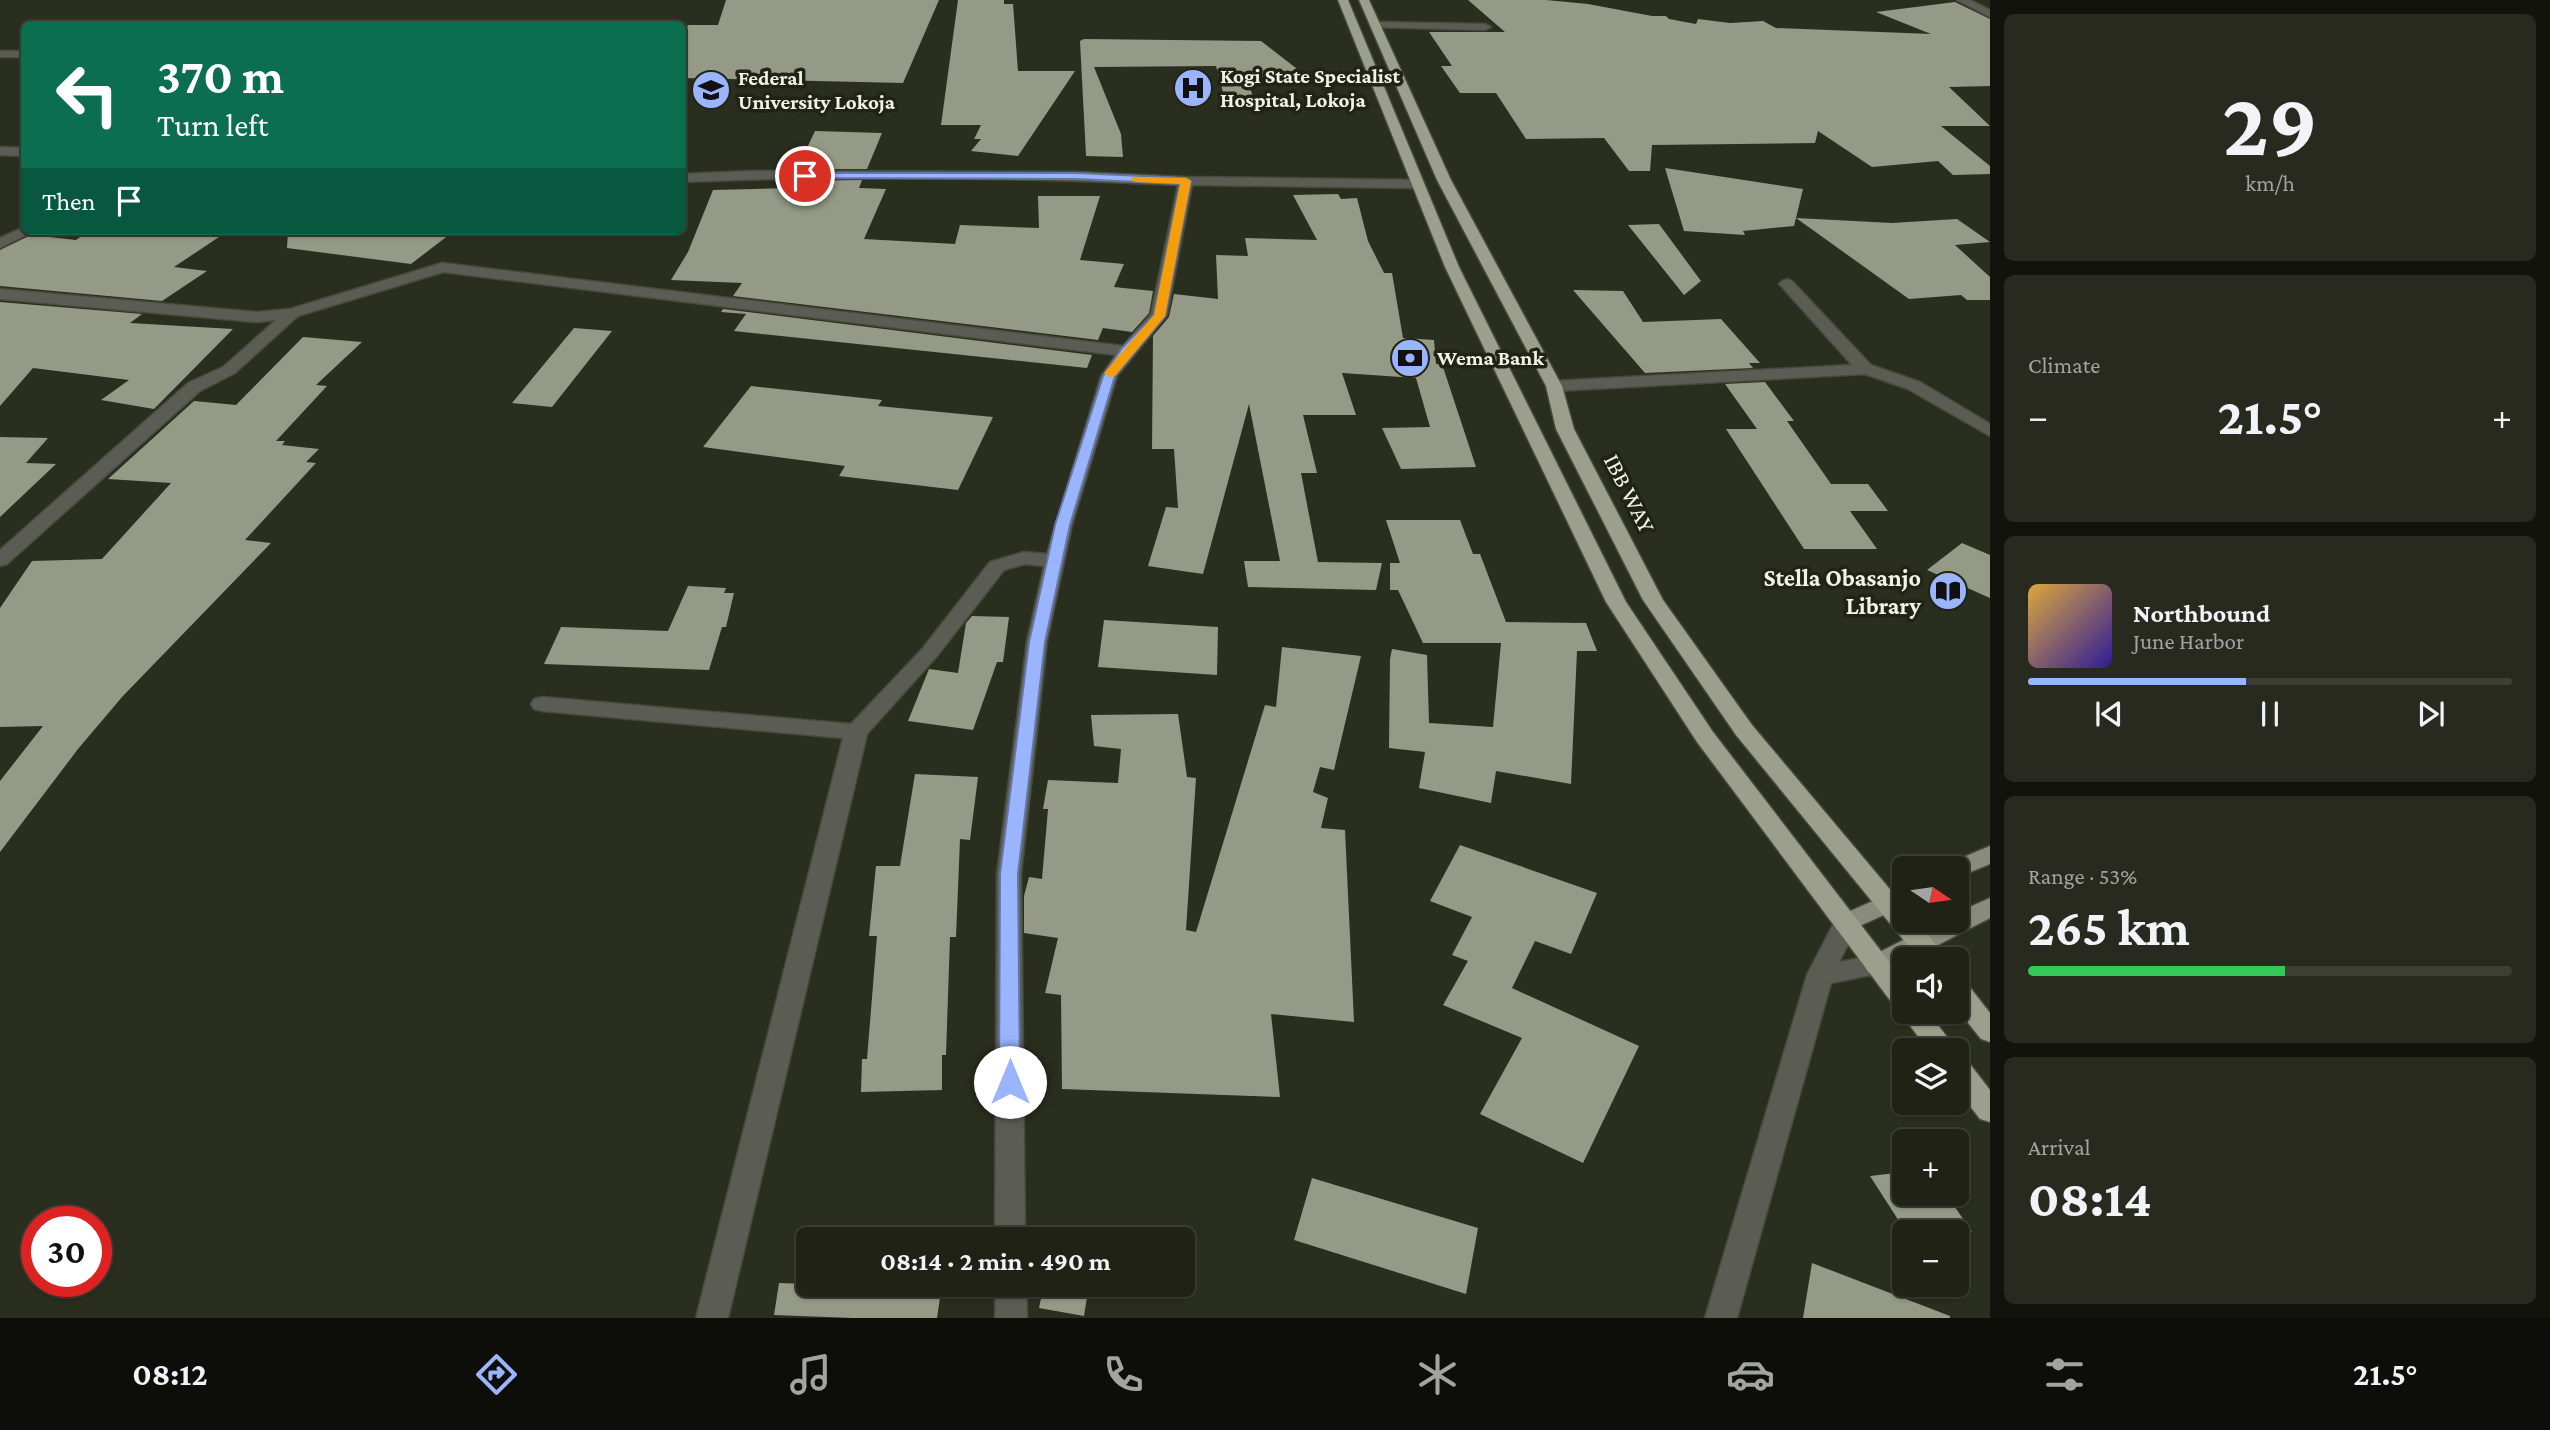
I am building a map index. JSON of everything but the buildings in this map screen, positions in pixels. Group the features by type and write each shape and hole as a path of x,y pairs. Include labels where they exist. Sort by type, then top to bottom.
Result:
{"highway":[{"path":"1343,0 1452,267 1616,602 1705,737 1892,984"},
{"name":"IBB WAY","path":"1364,0 1444,180 1554,386 1565,429 1653,600 1744,730 1892,896"},
{"path":"1969,1005 1990,1032"},
{"path":"1922,1024 1934,1038"},
{"path":"1969,1084 1990,1111"}],"main road":[{"path":"1969,864 1990,854"},
{"path":"1846,922 1892,902"},
{"path":"1931,947 1990,907"},
{"path":"1877,965 1892,960"}],"street":[{"path":"1962,0 1990,14"},
{"path":"1376,25 1485,27"},
{"path":"0,54 21,54"},
{"path":"0,151 21,152"},
{"path":"686,178 751,175 1076,176 1186,181 1416,184"},
{"path":"1010,1227 1009,874 1037,642 1063,525 1109,376 1127,351 1160,316 1186,181"},
{"path":"0,244 21,234"},
{"path":"0,294 257,317 292,313 442,267 1127,351"},
{"path":"1787,285 1865,369"},
{"path":"0,560 194,387 229,370 292,313"},
{"path":"1554,386 1865,369 1882,372 1904,381 1990,431"},
{"path":"712,1318 856,732 930,652 997,566 1024,558 1055,561"},
{"path":"542,705 856,732"},
{"path":"1721,1318 1820,975 1846,922"},
{"path":"1820,975 1877,965"},
{"path":"1011,1297 1011,1318"}],"slow traffic":[{"path":"1110,373 1160,316 1186,181 1136,179"}],"place":[{"name":"Kogi State Specialist Hospital, Lokoja","path":"1193,88"},
{"name":"Federal University Lokoja","path":"711,90"},
{"name":"Wema Bank","path":"1410,358"},
{"name":"Stella Obasanjo Library","path":"1948,591"}],"route":[{"path":"805,176 1076,176 1186,181 1160,316 1127,351 1109,376 1063,525 1037,642 1009,874 1010,1082"}]}
